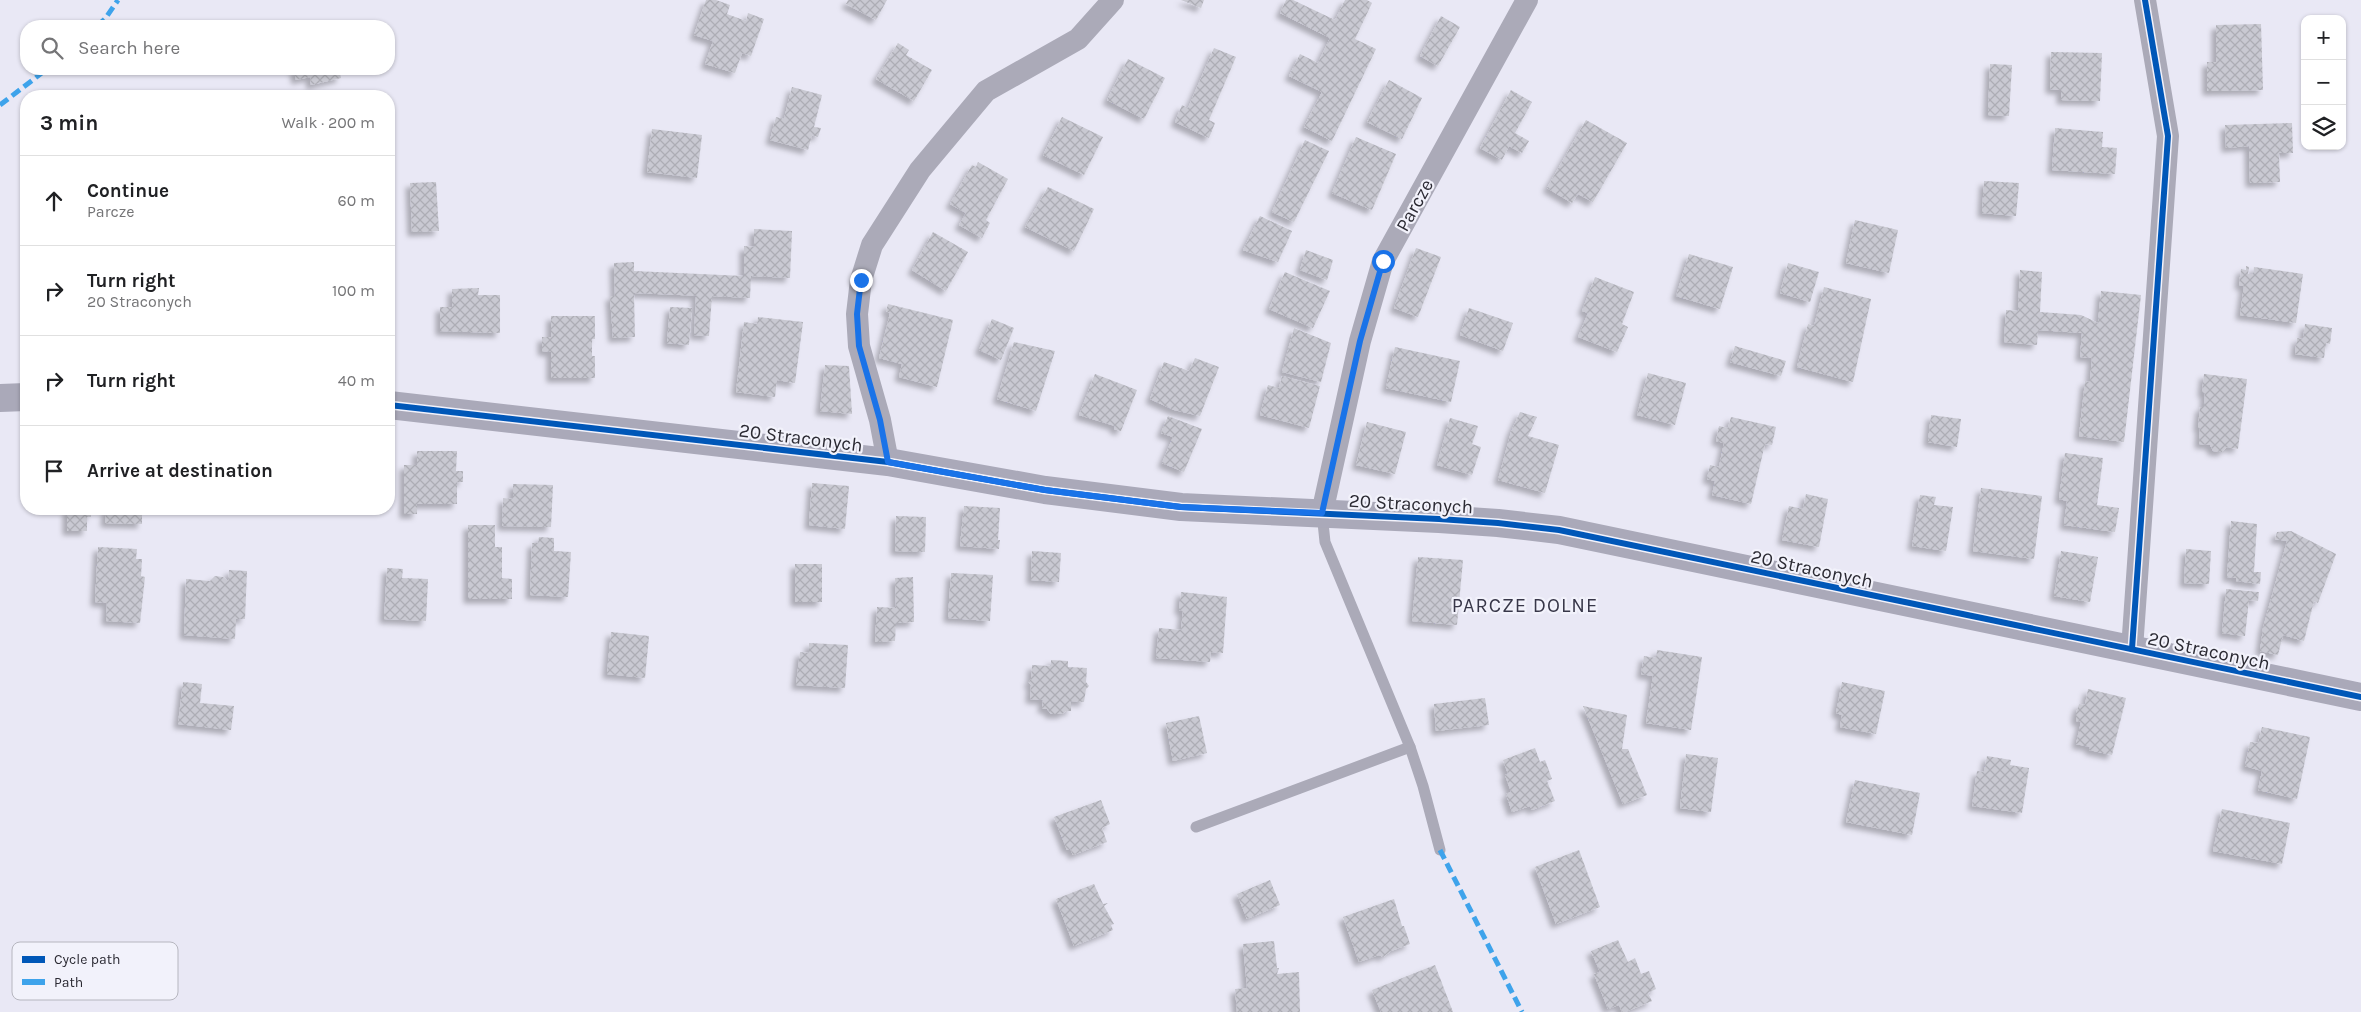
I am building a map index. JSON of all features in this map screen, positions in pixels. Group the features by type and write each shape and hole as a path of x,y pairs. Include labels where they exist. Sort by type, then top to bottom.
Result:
{"main road":[{"path":"0,398 20,398"},
{"name":"20 Straconych","path":"395,406 888,462 1045,490 1181,507 1498,523 1559,530 2361,697"}],"street":[{"path":"888,462 880,420 859,346 858,306 861,280 872,245 920,170 986,91 1078,39 1113,0"},
{"name":"Parcze","path":"1322,513 1360,341 1383,261 1527,0"},
{"path":"2132,649 2168,136 2146,0"}],"lane":[{"path":"1322,513 1325,542 1410,747 1423,786 1440,850"},
{"path":"1196,827 1410,747"}],"building":[{"path":"706,0 716,0 730,5 727,14 746,21 748,13 764,19 751,56 742,53 735,73 705,64 713,41 694,35"},
{"path":"848,0 887,0 876,20 846,4"},
{"path":"1181,0 1204,0 1201,8"},
{"path":"1286,0 1293,0 1335,20 1345,0 1367,0 1372,3 1355,39 1376,49 1332,141 1304,127 1322,92 1289,76 1300,54 1318,63 1330,38 1280,13"},
{"path":"1441,16 1460,27 1438,66 1420,56"},
{"path":"2261,24 2263,90 2207,91 2207,62 2216,62 2216,25"},
{"path":"898,43 909,50 906,55 932,70 914,101 876,79"},
{"path":"1214,48 1236,57 1209,120 1215,123 1209,138 1175,122 1182,105 1188,108"},
{"path":"2051,52 2102,53 2100,101 2061,100 2061,90 2050,89"},
{"path":"1128,59 1165,78 1144,119 1107,100"},
{"path":"1990,64 2012,65 2009,116 1988,115"},
{"path":"295,75 340,75 341,78 311,85 310,77 296,80"},
{"path":"1389,80 1422,98 1402,139 1367,122"},
{"path":"792,87 822,95 814,127 821,128 818,137 812,135 808,150 770,140 776,117 784,119"},
{"path":"1511,90 1532,102 1515,133 1529,141 1522,153 1509,146 1502,160 1480,148"},
{"path":"1062,117 1103,137 1084,175 1043,155"},
{"path":"1586,120 1627,143 1593,202 1578,194 1572,203 1547,188"},
{"path":"2292,123 2293,153 2279,153 2280,182 2250,183 2249,146 2226,148 2225,125"},
{"path":"2055,128 2103,132 2102,147 2117,148 2115,174 2052,170"},
{"path":"652,129 702,135 697,178 647,172"},
{"path":"1356,137 1396,154 1372,210 1332,193"},
{"path":"1305,140 1329,151 1294,222 1272,212"},
{"path":"978,162 1008,179 986,220 990,223 982,238 959,225 966,213 950,204 972,165 976,167"},
{"path":"1984,181 2019,183 2016,216 1982,213"},
{"path":"436,182 439,231 412,232 410,183"},
{"path":"1048,187 1094,209 1074,251 1025,227"},
{"path":"1260,216 1292,231 1278,262 1243,250"},
{"path":"1855,220 1898,230 1889,273 1846,263"},
{"path":"754,229 792,231 790,278 751,276 750,298 712,296 709,336 694,335 696,296 703,296 634,293 635,337 613,338 610,296 615,296 614,263 634,262 634,271 744,276 744,246 754,247"},
{"path":"933,232 968,252 946,291 912,270"},
{"path":"1416,248 1441,257 1418,317 1394,308"},
{"path":"1306,250 1333,260 1327,280 1300,270"},
{"path":"1689,254 1733,267 1720,309 1676,296"},
{"path":"1788,263 1819,272 1810,302 1780,293"},
{"path":"2246,266 2249,267 2248,274 2253,274 2254,267 2303,274 2296,323 2240,315 2244,286 2239,285 2241,269 2246,270"},
{"path":"2020,270 2042,272 2040,312 2081,315 2098,323 2101,291 2141,295 2124,442 2079,436 2085,381 2090,382 2092,358 2080,357 2082,333 2038,330 2037,345 2004,342 2006,310 2018,311"},
{"path":"1285,272 1330,291 1313,328 1269,309"},
{"path":"1595,277 1634,292 1622,324 1628,327 1617,352 1578,337 1588,313 1582,311"},
{"path":"1824,287 1871,299 1853,382 1797,367 1808,324 1814,326"},
{"path":"479,288 478,295 500,295 500,333 440,331 440,307 452,307 452,289"},
{"path":"888,304 953,320 937,387 899,377 902,364 879,358 890,313 886,311"},
{"path":"670,307 692,308 689,345 667,343"},
{"path":"1469,308 1513,323 1503,351 1460,335"},
{"path":"551,316 595,316 595,339 592,339 592,356 595,356 595,378 551,378 551,352 542,351 542,337 551,337"},
{"path":"758,317 803,322 795,383 777,380 775,397 736,392 744,322 757,324"},
{"path":"992,319 1014,328 1001,360 979,350"},
{"path":"2305,324 2332,328 2330,344 2326,343 2324,358 2295,354 2297,338 2303,339"},
{"path":"1294,328 1331,343 1321,382 1282,372"},
{"path":"1014,342 1055,351 1036,411 997,399"},
{"path":"1735,346 1786,361 1781,376 1730,362"},
{"path":"1395,347 1460,361 1451,402 1386,388"},
{"path":"1195,358 1219,367 1200,416 1174,410 1150,399 1164,362 1189,371"},
{"path":"825,365 849,366 852,414 820,411"},
{"path":"1648,373 1686,383 1675,425 1637,415"},
{"path":"1095,374 1137,390 1121,431 1114,429 1115,426 1079,415"},
{"path":"2204,374 2247,379 2238,449 2227,447 2222,452 2213,451 2210,445 2199,444 2200,407 2204,407 2205,393 2202,393"},
{"path":"1282,376 1320,386 1309,428 1260,415 1268,385 1279,388"},
{"path":"1520,412 1537,417 1528,436 1559,445 1545,493 1498,480 1511,432"},
{"path":"1931,415 1961,419 1957,447 1928,442"},
{"path":"1168,416 1202,429 1184,472 1162,463 1173,437 1161,433"},
{"path":"1731,417 1776,427 1772,445 1765,444 1751,504 1712,495 1715,481 1707,479 1710,465 1719,467 1724,443 1716,441 1719,426 1728,428"},
{"path":"1450,418 1478,426 1472,444 1481,447 1472,475 1437,465"},
{"path":"1367,422 1406,432 1395,474 1356,465"},
{"path":"417,451 457,451 456,471 463,471 463,482 457,482 457,504 417,504 417,514 404,514 404,465 417,465"},
{"path":"2065,453 2103,458 2097,505 2119,508 2115,532 2064,525 2067,501 2059,499"},
{"path":"812,483 849,486 845,529 809,525"},
{"path":"513,484 553,485 551,527 502,526 503,498 513,499"},
{"path":"1981,488 2042,496 2034,559 1973,551"},
{"path":"1806,494 1828,499 1819,547 1782,540 1789,506 1803,509"},
{"path":"1920,495 1936,497 1934,505 1953,507 1946,551 1912,546"},
{"path":"964,506 1000,508 999,549 960,546"},
{"path":"67,515 91,515 91,517 87,517 87,531 67,531"},
{"path":"106,515 142,515 142,524 105,523"},
{"path":"896,516 926,517 925,552 895,551"},
{"path":"2231,521 2257,524 2254,572 2261,572 2260,584 2236,581 2236,578 2227,577"},
{"path":"468,525 495,525 495,547 502,547 502,578 512,579 512,599 468,599"},
{"path":"2291,531 2336,554 2318,603 2314,601 2304,641 2283,635 2278,655 2260,651 2263,628 2287,541 2275,539 2277,532"},
{"path":"539,537 554,538 554,551 571,552 568,597 530,595 532,543 538,543"},
{"path":"98,547 137,549 136,559 142,559 141,576 145,577 140,623 106,621 107,603 95,602"},
{"path":"2186,549 2211,551 2209,584 2184,583"},
{"path":"1032,551 1061,553 1059,582 1031,580"},
{"path":"2061,551 2098,557 2090,602 2054,596"},
{"path":"1418,557 1463,560 1457,625 1412,621"},
{"path":"795,564 822,564 822,602 795,602"},
{"path":"387,568 403,569 402,578 428,579 426,621 384,619"},
{"path":"229,570 247,571 245,619 236,619 235,639 184,635 186,579 210,581 215,576 223,577 228,581"},
{"path":"951,573 993,575 990,621 948,618"},
{"path":"913,577 914,622 896,623 895,641 875,642 877,607 896,608 895,578"},
{"path":"2226,589 2259,592 2258,601 2249,600 2245,636 2222,633"},
{"path":"1181,592 1227,597 1223,653 1211,652 1210,662 1156,658 1159,628 1181,630 1183,611 1179,610"},
{"path":"611,632 649,636 645,678 607,674"},
{"path":"809,643 848,645 845,688 796,685 800,652 809,653"},
{"path":"1657,650 1702,657 1691,730 1646,723 1653,676 1641,674 1644,656 1656,658"},
{"path":"1051,660 1068,661 1068,667 1087,668 1086,682 1089,686 1086,689 1084,702 1071,701 1071,711 1066,711 1062,714 1051,714 1047,709 1042,709 1043,700 1030,699 1031,685 1028,682 1031,679 1032,665 1051,666"},
{"path":"183,682 202,684 200,703 234,706 231,730 178,724"},
{"path":"1842,682 1885,691 1876,734 1840,727 1842,715 1836,713"},
{"path":"2088,689 2126,698 2112,755 2089,750 2090,747 2076,744 2081,722 2076,721 2076,713 2079,704 2085,705"},
{"path":"1485,698 1489,725 1436,731 1434,704"},
{"path":"1583,706 1627,715 1622,749 1628,749 1647,795 1623,804"},
{"path":"1199,716 1207,753 1173,761 1166,723"},
{"path":"2262,727 2310,737 2297,799 2258,790 2262,771 2245,766 2250,742 2258,743"},
{"path":"1535,748 1540,762 1545,760 1552,779 1547,781 1555,801 1532,810 1530,806 1512,812 1506,794 1511,792 1505,775 1508,774 1503,760"},
{"path":"1686,754 1718,758 1711,812 1680,808"},
{"path":"1987,756 2011,760 2010,765 2029,768 2022,813 1972,806 1977,771 1984,772"},
{"path":"1855,780 1920,793 1912,835 1846,822"},
{"path":"1101,800 1110,824 1102,828 1107,842 1073,855 1070,848 1067,850 1054,817"},
{"path":"2222,809 2290,823 2282,864 2213,851"},
{"path":"1579,850 1600,907 1556,924 1535,867"},
{"path":"1270,880 1280,905 1247,919 1237,894"},
{"path":"1094,884 1103,904 1108,903 1104,906 1114,924 1111,925 1113,930 1074,946 1056,899"},
{"path":"1394,899 1402,926 1404,926 1410,944 1391,951 1383,957 1379,955 1359,962 1343,917"},
{"path":"1618,940 1628,962 1635,958 1641,974 1649,971 1656,989 1648,993 1652,1001 1625,1012 1622,1012 1619,1005 1608,1009 1594,974 1600,972 1591,951"},
{"path":"1274,941 1277,968 1279,968 1277,974 1299,972 1300,1012 1237,1012 1235,989 1247,988 1243,944"},
{"path":"1435,965 1453,1012 1381,1012 1372,990"}],"marked path":[{"path":"104,20 118,0"},
{"path":"0,105 39,75"},
{"path":"1440,850 1522,1012"}],"cycle path":[{"path":"2132,649 2168,136 2145,0"},
{"path":"395,406 888,462 1045,490 1181,507 1439,519 1559,530 2361,697"}],"district":[{"name":"PARCZE DOLNE","path":"1525,605"}],"route":[{"path":"861,280 857,314 859,346 880,420 888,462 1045,490 1181,507 1322,513 1360,341 1383,261"}]}
